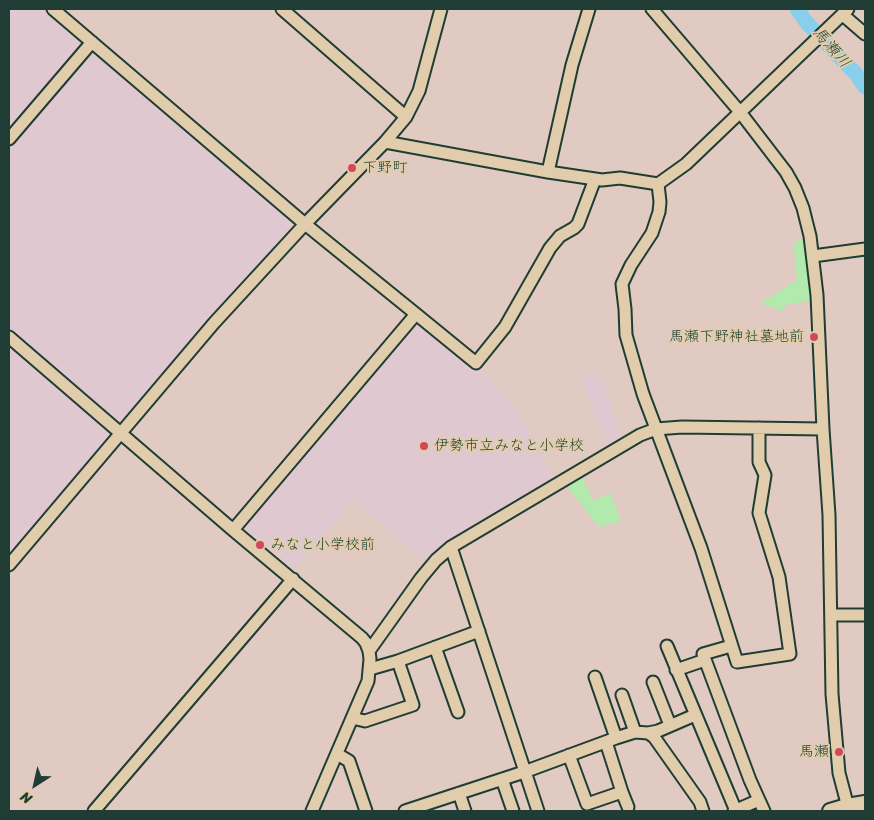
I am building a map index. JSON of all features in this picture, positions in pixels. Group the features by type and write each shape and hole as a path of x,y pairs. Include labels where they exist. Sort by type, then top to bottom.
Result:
{"main road":[{"path":"830,811 865,803"}],"street":[{"path":"52,9 305,224 476,363 505,327 550,248 560,236 578,224 595,179"},
{"path":"282,9 406,117"},
{"path":"9,565 214,323 305,224 385,142 406,117 419,91 441,9"},
{"path":"548,172 572,65 589,9"},
{"path":"652,9 740,112 786,172 796,188 806,217 817,295 829,515 832,694 839,773 848,808"},
{"path":"385,142 548,172 602,180 620,178 658,184 686,164 826,31 841,12 865,34"},
{"path":"9,139 92,42"},
{"path":"658,184 660,207 652,233 631,265 622,284 626,335 642,394 701,548 737,662 790,654 779,577 759,513 765,475 759,462 759,428"},
{"path":"813,256 865,249"},
{"path":"233,530 416,314"},
{"path":"9,337 233,530 293,578 362,638 369,651 370,669 368,681 312,811"},
{"path":"369,651 421,578 451,546 640,435 656,429 682,427 823,429"},
{"path":"451,546 538,811"},
{"path":"94,811 293,578"},
{"path":"831,615 865,615"},
{"path":"370,669 398,661 479,631"},
{"path":"667,646 735,811 759,800"},
{"path":"731,646 703,654 764,811"},
{"path":"435,647 458,712"},
{"path":"676,670 705,660"},
{"path":"352,718 365,721 413,705 398,661"},
{"path":"596,677 622,792 628,807"},
{"path":"653,682 670,724"},
{"path":"622,695 635,732"},
{"path":"405,811 524,772 635,732 648,733 695,715"},
{"path":"648,733 654,737 700,802 703,811"},
{"path":"337,754 348,761 366,811"},
{"path":"570,755 586,804 622,792"},
{"path":"502,779 514,811"},
{"path":"460,793 465,811"}],"shaded area":[{"path":"9,9 41,9 287,219 291,229 9,555"},
{"name":"伊勢市立みなと小学校","path":"416,314 476,363 521,415 553,477 442,544 424,561 353,500 294,569 242,526"},
{"path":"599,370 624,442 609,448 581,378"}],"green space":[{"path":"807,238 813,301 788,304 781,311 761,303 797,280 793,243"},
{"path":"581,473 593,501 610,493 621,521 599,527 565,484"}],"waterway":[{"name":"馬瀬川","path":"797,9 807,23 856,74 865,87"}],"place":[{"name":"下野町","path":"352,168"},
{"name":"馬瀬下野神社墓地前","path":"814,337"},
{"name":"伊勢市立みなと小学校","path":"424,446"},
{"name":"みなと小学校前","path":"260,545"},
{"name":"馬瀬","path":"839,752"}]}
